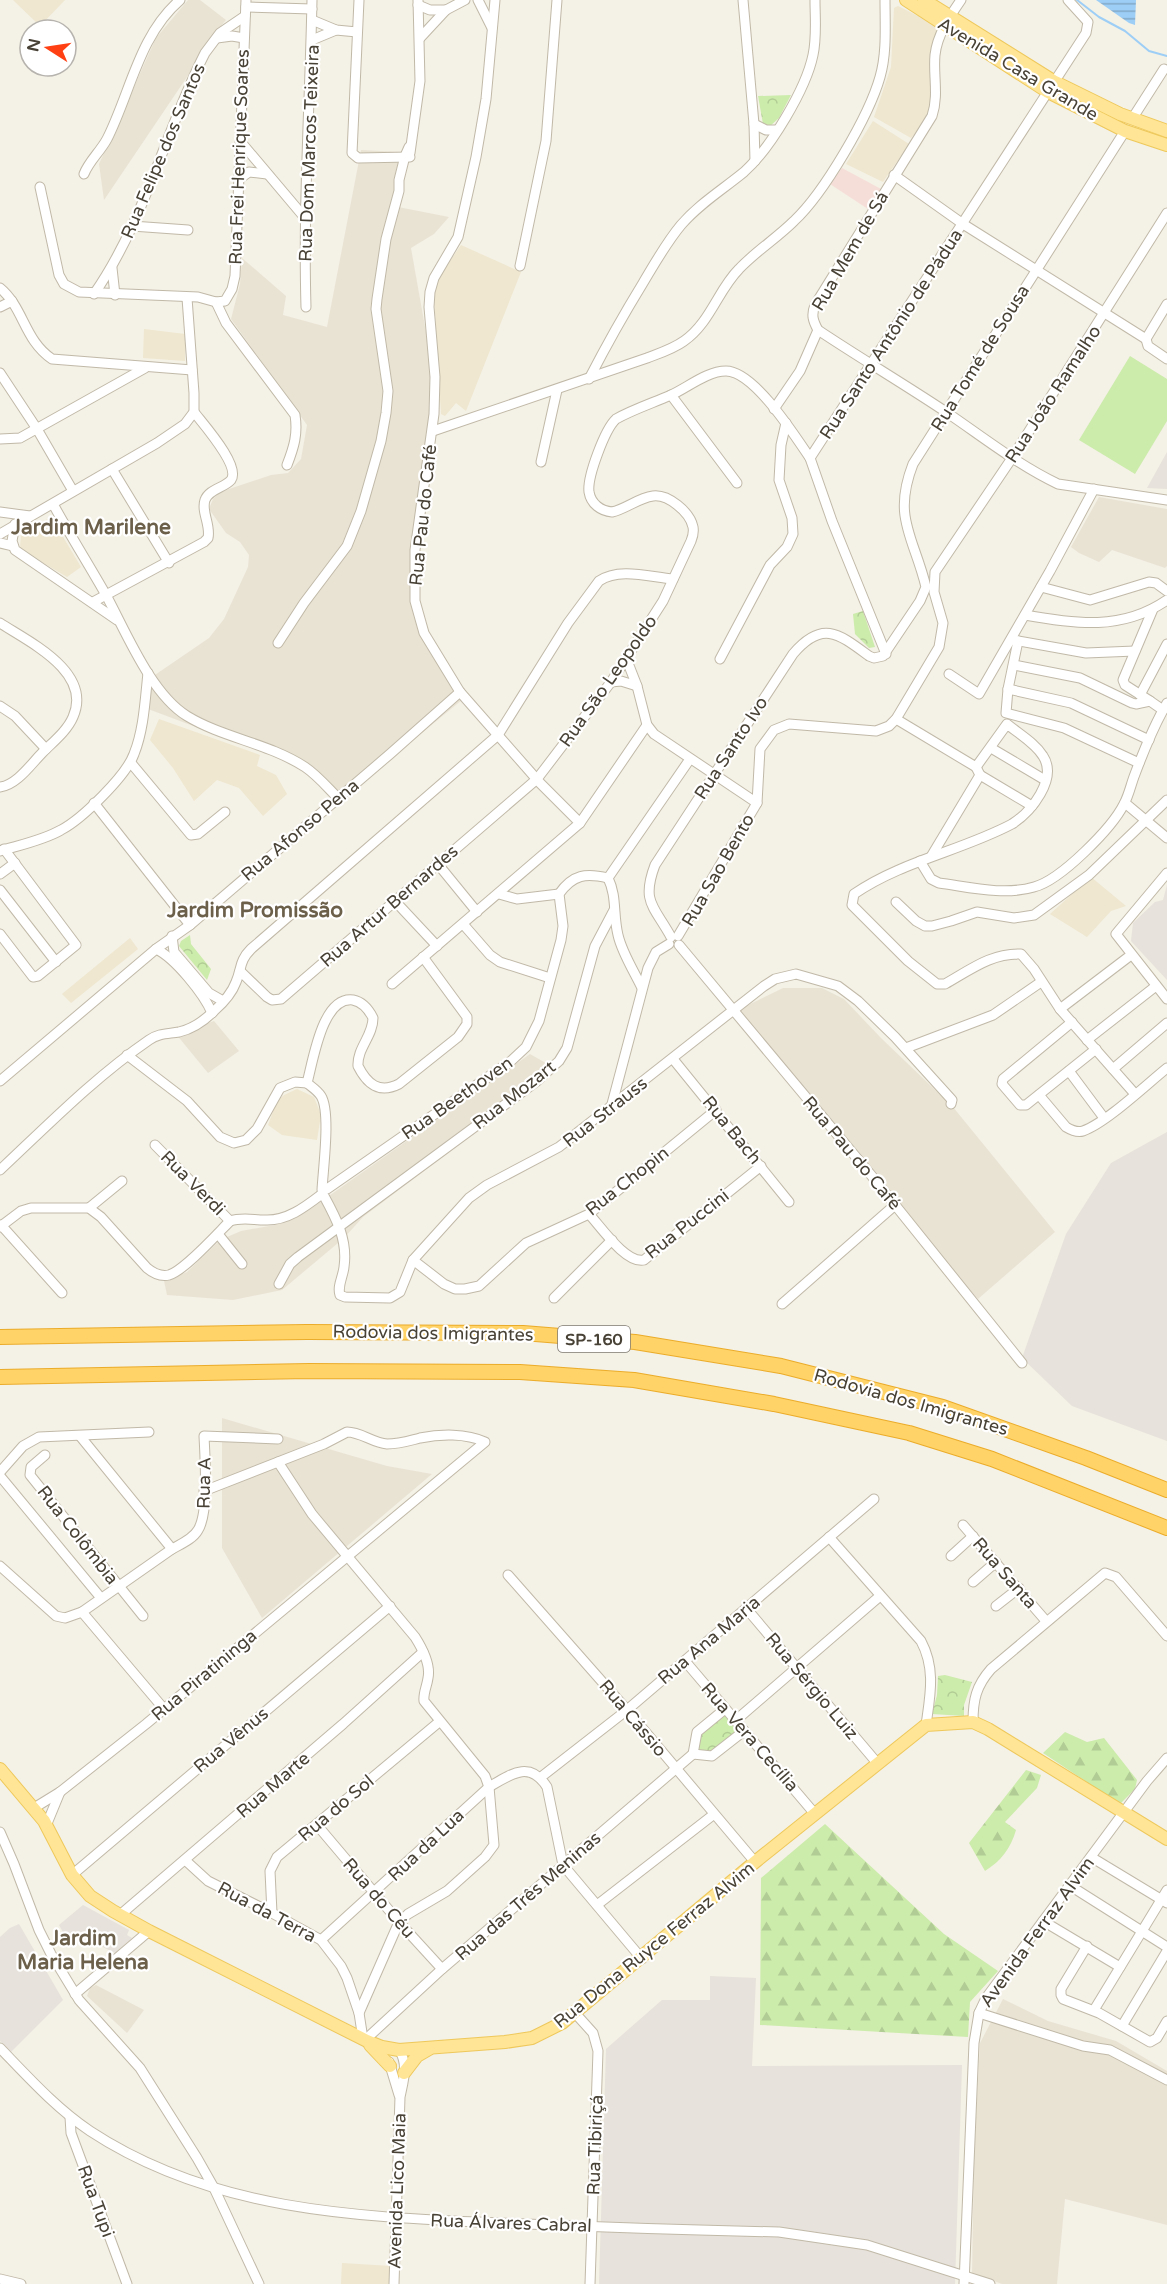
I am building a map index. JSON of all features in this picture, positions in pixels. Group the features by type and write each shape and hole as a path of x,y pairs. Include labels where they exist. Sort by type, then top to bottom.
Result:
{"highway":[{"name":"Rodovia dos Imigrantes","path":"0,1337 307,1332 523,1333 635,1342 781,1366 943,1407 1086,1458 1167,1490"},
{"name":"Rodovia dos Imigrantes","path":"0,1377 309,1371 520,1372 634,1380 774,1404 909,1434 992,1459 1167,1528"}],"main road":[{"name":"Avenida Casa Grande","path":"906,0 948,21 1051,87 1125,130 1167,145"},
{"name":"Avenida Casa Grande","path":"924,0 948,21"},
{"name":"Avenida Casa Grande","path":"1051,87 1167,131"},
{"path":"926,1725 973,1722 1000,1736 1166,1838"},
{"name":"Rua Dona Ruyce Ferraz Alvim","path":"0,1769 34,1808 72,1875 90,1896 149,1931 365,2040 396,2050 505,2042 532,2038 547,2032 575,2013 642,1959 755,1862 926,1725"},
{"path":"365,2040 390,2066"},
{"path":"404,2073 417,2056 433,2048"}],"street":[{"path":"84,174 108,138 135,71 155,31 180,0"},
{"path":"359,0 352,153 358,158 408,153"},
{"path":"420,38 446,10 465,0"},
{"path":"478,0 492,28"},
{"name":"Rua Pau do Café","path":"495,0 486,99 476,157 458,237 434,278 430,292 429,307 435,377 433,431 416,546 415,601 424,633 460,692 537,779 580,823"},
{"path":"520,266 546,141 557,0"},
{"path":"743,0 755,161"},
{"path":"589,379 657,259 681,225 701,205 755,161 777,130 813,58 816,42 815,0"},
{"path":"433,431 589,379 664,352 685,341 707,317 739,269 809,206 852,138 873,97 880,76 884,57 885,0"},
{"name":"Rua Mem de Sá","path":"961,0 948,21 935,53 936,99 933,116 894,175 815,305 812,316 818,330 1012,458 1058,484 1113,494 1167,500"},
{"name":"Rua Santo Antônio de Pádua","path":"884,655 810,458 1086,33 1088,22 1068,0"},
{"path":"278,643 347,546 361,511 381,441 388,391 376,309 386,239 399,191 404,184 419,97 418,3 430,9 446,10"},
{"path":"246,8 312,4"},
{"name":"Rua Dom Marcos Teixeira","path":"306,307 305,218 312,4"},
{"name":"Rua Felipe dos Santos","path":"94,294 112,268 132,226 198,66 220,33 246,8"},
{"name":"Rua Frei Henrique Soares","path":"216,302 225,301 232,289 246,8"},
{"path":"312,20 336,30 357,32"},
{"path":"312,40 336,30"},
{"path":"217,38 232,36 244,38"},
{"path":"1132,119 1164,69"},
{"path":"754,124 766,130 777,130"},
{"name":"Rua Tomé de Sousa","path":"920,601 926,587 907,531 904,514 905,484 913,464 1125,130"},
{"path":"240,141 305,218"},
{"path":"239,178 249,172 267,174"},
{"path":"894,175 963,224 1146,339 1148,346 1167,359"},
{"path":"40,187 59,275 64,284 79,292 94,294 198,297 216,302 226,323 296,415 298,430 287,465"},
{"name":"Rua João Ramalho","path":"935,572 1012,458 1167,213"},
{"path":"132,226 188,230"},
{"path":"112,268 115,295"},
{"path":"0,288 12,301 37,347 52,359 192,370"},
{"path":"93,602 169,563 204,542 208,538 209,529 204,508 206,498 233,477 232,464 194,412 188,298"},
{"path":"0,307 12,301"},
{"path":"1146,339 1167,304"},
{"path":"774,409 800,371 818,330"},
{"path":"602,353 614,370"},
{"path":"0,439 20,438 145,368"},
{"path":"737,483 671,395 716,373 726,371 745,377 786,423 810,458"},
{"path":"0,373 37,429 73,491"},
{"path":"541,462 557,390"},
{"name":"Rua São Leopoldo","path":"537,779 611,682 663,601 692,541 693,526 684,512 669,499 660,496 643,499 620,510 606,511 592,501 589,487 603,437 609,425 628,412 671,395"},
{"path":"0,534 184,424 194,412"},
{"path":"720,659 770,565 786,547 793,534 792,518 779,480 781,445 786,423"},
{"path":"112,469 169,563"},
{"path":"949,674 979,694 1014,640 1025,615 1094,489"},
{"path":"52,504 148,672 172,703 188,716 226,734 261,745 304,766 338,798"},
{"path":"0,512 30,516"},
{"path":"13,546 15,524"},
{"path":"0,543 13,546 120,622"},
{"path":"757,803 760,749 774,730 789,724 876,731 889,726 897,719 939,647 943,633 940,610 934,592 935,572 927,573 922,570"},
{"path":"0,1170 128,1055 154,1036 191,1027 212,1013 231,991 240,971 241,961 251,949 498,735 568,623 599,581 605,577 620,574 673,579"},
{"path":"1041,587 1090,600 1149,582 1156,583 1167,591"},
{"path":"1025,615 1089,624 1134,616 1154,609 1167,600"},
{"path":"884,655 920,601 930,602 940,610"},
{"path":"920,861 931,879 939,883 999,891 1035,887 1064,870 1086,851 1115,819 1125,803 1139,763 1165,706 1150,701 1123,682 1154,609"},
{"path":"0,623 58,662 69,674 76,698 73,717 46,749 16,779 0,787"},
{"name":"Rua Santo Ivo","path":"674,941 649,901 650,877 655,865 794,654 808,638 816,634 832,633 869,656 874,658 884,655"},
{"path":"1014,640 1086,653 1135,651"},
{"path":"1014,640 1014,665 1008,689 1006,713 1064,728 1139,763"},
{"path":"1140,695 1167,644"},
{"path":"626,658 638,686 647,725 654,734 757,803"},
{"path":"1014,665 1080,678 1131,703 1150,701"},
{"path":"0,934 33,977 38,976 74,948 75,942 15,863 2,850 61,831 94,803 131,763 140,733 148,672"},
{"path":"611,682 621,681 638,686"},
{"path":"1008,689 1071,703 1149,740"},
{"name":"Rua Afonso Pena","path":"0,1081 156,949 190,925 460,692"},
{"path":"0,706 15,716 46,749"},
{"path":"897,719 1032,806"},
{"path":"932,856 991,748 1007,724 1043,755 1047,768 1039,796 1023,817 1000,830 920,861 860,889 854,894 852,905 908,961 937,984 945,984 990,959 1021,954 1034,969 1060,1009 1135,1094"},
{"path":"392,984 580,823 647,725"},
{"path":"991,748 1045,780"},
{"path":"608,878 690,759"},
{"path":"131,763 191,835 198,834 225,812"},
{"name":"Rua Artur Bernardes","path":"240,971 267,997 272,1000 281,999 537,779"},
{"path":"896,902 916,921 925,926 951,921 977,912 1014,918 1034,915 1089,875 1167,800"},
{"path":"94,803 190,925"},
{"name":"Rua Sao Bento","path":"648,968 657,951 674,941 757,803"},
{"path":"1125,803 1167,838"},
{"path":"0,874 15,863"},
{"path":"437,863 477,912"},
{"path":"1167,873 1116,934 1167,999"},
{"path":"499,894 518,899 560,894 571,880 580,876 590,874 608,878"},
{"path":"608,878 614,890 618,935 642,988"},
{"path":"0,890 56,962"},
{"name":"Rua Beethoven","path":"230,1221 237,1218 267,1221 300,1211 323,1192 511,1061 526,1047 539,1021 561,940 563,926 560,894"},
{"path":"394,900 437,946"},
{"name":"Rua Mozart","path":"279,1284 290,1264 378,1196 537,1081 559,1061 567,1048 595,946 614,910"},
{"path":"463,924 490,955 500,962 550,978"},
{"path":"172,936 174,952 209,993 224,1001"},
{"name":"Rua Pau do Café","path":"674,941 895,1205 1022,1363"},
{"path":"156,949 168,956 206,999 212,1013"},
{"path":"1060,1009 1131,955"},
{"path":"307,1083 321,1030 332,1008 344,1001 358,1002 373,1018 371,1030 360,1053 358,1066 372,1084 381,1088 389,1089 399,1084 458,1037 467,1024 467,1017 423,957"},
{"path":"612,1104 648,968 632,965"},
{"name":"Rua Strauss","path":"323,1192 340,1227 345,1258 338,1289 342,1296 390,1298 396,1295 404,1285 413,1260 470,1198 488,1185 559,1147 775,979 796,974 830,982 850,994 906,1048 952,1100 951,1104"},
{"path":"906,1048 993,1016 1041,982"},
{"path":"1087,1040 1156,986"},
{"path":"1072,1022 1002,1081 1002,1084 1022,1106 1096,1049"},
{"path":"1113,1069 1167,1023"},
{"path":"128,1055 187,1101 220,1137 234,1143 246,1140 257,1129 280,1088 295,1082 307,1083 322,1097 325,1106 323,1192"},
{"name":"Rua Bach","path":"673,1059 789,1202"},
{"path":"1039,1095 1071,1130 1083,1131 1104,1118 1167,1068"},
{"path":"1069,1071 1104,1118"},
{"name":"Rua Chopin","path":"413,1260 444,1284 455,1289 465,1289 484,1282 526,1243 590,1214 716,1110"},
{"name":"Rua Verdi","path":"155,1145 230,1221"},
{"name":"Rua Puccini","path":"590,1214 612,1240 633,1259 644,1260 760,1166"},
{"path":"89,1208 122,1181"},
{"path":"782,1304 895,1205"},
{"path":"62,1293 1,1226 21,1212 31,1208 89,1208 101,1217 147,1268 153,1273 168,1275 179,1270 230,1221"},
{"path":"218,1234 242,1264"},
{"path":"554,1298 612,1240"},
{"path":"100,1598 0,1474 30,1441 50,1436 149,1432"},
{"name":"Rua Piratininga","path":"34,1808 60,1792 164,1709 484,1442 477,1438 452,1436 426,1437 401,1444 387,1444 347,1432 324,1444 278,1462"},
{"path":"80,1436 172,1549"},
{"name":"Rua A","path":"82,1612 198,1531 204,1518 204,1436 278,1439"},
{"name":"Rua Colômbia","path":"45,1455 31,1467 30,1475 143,1616"},
{"path":"204,1491 278,1462 312,1514 415,1637 423,1652 429,1675 423,1698 440,1722 480,1768 489,1786 495,1838 492,1849 447,1891 408,1914 399,1922 359,2013"},
{"name":"Rua Ana Maria","path":"541,1777 627,1710 874,1499"},
{"name":"Rua Santa","path":"963,1525 1046,1621"},
{"path":"951,1556 973,1536"},
{"path":"829,1537 921,1641 927,1653 932,1682 926,1725"},
{"path":"973,1582 996,1562"},
{"path":"0,1566 56,1617 64,1618 82,1612 164,1709"},
{"path":"973,1722 975,1693 981,1680 1101,1575 1112,1574 1167,1636"},
{"name":"Rua Cássio","path":"508,1575 627,1710 713,1815 755,1862"},
{"path":"996,1606 1019,1588"},
{"path":"735,1721 880,1596"},
{"name":"Rua Vênus","path":"72,1875 390,1606"},
{"name":"Rua Sérgio Luiz","path":"747,1608 878,1764"},
{"name":"Rua Marte","path":"120,1915 344,1724 423,1652"},
{"name":"Rua Vera Cecília","path":"685,1661 815,1814"},
{"path":"725,1709 697,1732 693,1754 712,1756 744,1731"},
{"name":"Rua do Sol","path":"272,1913 269,1880 272,1864 277,1857 440,1722"},
{"name":"Rua das Três Meninas","path":"365,2040 442,1969 693,1754"},
{"name":"Avenida Ferraz Alvim","path":"964,2279 974,2043 979,2013 994,1986 1147,1781 1167,1758"},
{"name":"Rua da Lua","path":"321,1940 489,1786 518,1771 541,1777"},
{"path":"541,1777 549,1794 563,1865 642,1959"},
{"name":"Rua Piratininga","path":"46,1826 60,1792"},
{"path":"597,1905 713,1815"},
{"name":"Rua do Céu","path":"318,1825 374,1893 442,1969"},
{"path":"0,1833 39,1930 55,1962 75,1994 140,2068 214,2188 259,2284"},
{"path":"1091,1857 1164,1901"},
{"name":"Rua da Terra","path":"185,1860 208,1881 321,1940 344,1972 359,2013 365,2040"},
{"path":"1069,1885 1167,1949 1122,2026"},
{"path":"1094,2010 1142,1931 1164,1901 1167,1890"},
{"path":"1043,1921 1120,1967"},
{"path":"75,1994 149,1931"},
{"path":"1088,1946 1060,1992 1064,1999 1094,2010 1152,2042 1167,2021"},
{"name":"Rua Tibiriçá","path":"575,2013 593,2033 598,2051 590,2284"},
{"path":"979,2013 1076,2044 1110,2050 1167,2080"},
{"name":"Rua Álvares Cabral","path":"0,2048 49,2099 92,2132 155,2165 214,2188 303,2208 396,2218 592,2227 779,2232 815,2236 867,2244 964,2279 990,2284"},
{"name":"Avenida Lico Maia","path":"394,2284 400,2097 404,2073 404,2058 396,2050 389,2058 400,2097"},
{"name":"Rua Tupi","path":"70,2117 71,2133 127,2284"},
{"path":"0,2279 21,2284"}],"shaded area":[{"path":"13,0 65,0 48,18 32,18"},
{"path":"188,0 200,0 226,20 203,48 189,74 104,200 99,164 156,38"},
{"path":"898,6 938,26 930,57 932,91 929,109 921,126 911,138 874,117 891,67 894,8"},
{"path":"873,121 909,144 883,182 846,164"},
{"path":"361,150 401,152 393,206 449,217 434,234 411,248 433,372 413,602 462,700 336,803 315,772 272,746 212,733 148,709 149,679 209,638 224,619 248,567 249,555 240,542 226,533 209,509 213,499 220,492 271,475 288,473 301,459 307,425 231,319 240,284 242,258 286,296 283,315 327,327"},
{"path":"842,168 881,189 868,209 830,184"},
{"path":"461,245 521,272 466,411 456,403 445,416 441,414 434,295 437,280"},
{"path":"144,329 185,334 185,361 143,358"},
{"path":"1167,452 1167,489 1147,488"},
{"path":"1099,497 1167,509 1167,566 1165,568 1112,550 1099,562 1071,547"},
{"path":"48,519 53,520 81,567 67,577 20,549 23,530"},
{"path":"159,719 260,755 257,766 276,775 287,794 263,816 239,788 217,780 194,801 173,768 150,740"},
{"path":"1091,877 1126,906 1111,911 1087,937 1050,914"},
{"path":"1167,885 1167,980 1131,941 1133,923 1155,902 1163,900"},
{"path":"130,938 138,949 71,1003 62,994"},
{"path":"783,988 822,988 844,999 953,1107 1055,1232 978,1299 870,1178 732,1013"},
{"path":"214,1021 239,1051 208,1073 176,1034"},
{"path":"530,1054 558,1070 363,1217 344,1238 282,1290 233,1300 167,1295 164,1281 187,1272 220,1240 241,1231 280,1224 309,1210"},
{"path":"297,1089 314,1097 318,1107 321,1115 317,1140 282,1135 268,1125 277,1101"},
{"path":"1167,1132 1167,1441 1072,1406 1022,1358 1066,1234 1111,1163"},
{"path":"222,1418 387,1466 432,1474 262,1618 222,1548"},
{"path":"83,1905 129,1930 127,1935 132,1938 115,1953 80,1936 65,1936 59,1925"},
{"path":"19,1924 63,2000 11,2052 0,2041 0,1937"},
{"path":"710,1976 756,1978 752,2066 962,2065 955,2284 599,2284 606,2049 662,2000 710,2000"},
{"path":"96,1985 144,2010 127,2033 87,1996 90,1988"},
{"path":"1003,1999 1048,2021 1116,2041 1167,2071 1167,2225 1065,2199 1057,2284 1002,2284 972,2273 974,2156 980,2043"},
{"path":"342,2263 391,2266 390,2284 341,2284"}],"green space":[{"path":"791,95 779,118 769,127 763,124 758,96"},
{"path":"1130,356 1167,379 1167,421 1135,474 1079,440"},
{"path":"863,611 875,647 869,648 855,634 853,614"},
{"path":"190,935 191,944 211,969 207,980 179,946 181,941"},
{"path":"945,1675 972,1682 964,1705 964,1716 932,1714 937,1695 938,1676"},
{"path":"725,1709 744,1731 712,1756 693,1754 695,1737"},
{"path":"1065,1732 1087,1742 1104,1738 1137,1780 1135,1789 1120,1804 1043,1753"},
{"path":"1026,1770 1041,1775 1037,1788 1005,1822 1016,1830 1014,1837 1005,1854 985,1871 969,1843"},
{"path":"825,1824 944,1934 998,1971 970,2002 968,2037 760,2025 761,1878"}],"water":[{"path":"1096,0 1136,0 1135,25 1129,23"}],"waterway":[{"path":"1077,0 1099,17 1125,31 1149,51 1167,56"}],"district":[{"name":"Jardim Marilene","path":"91,527"},
{"name":"Jardim Promissão","path":"255,910"},
{"name":"Jardim Maria Helena","path":"83,1950"}]}
